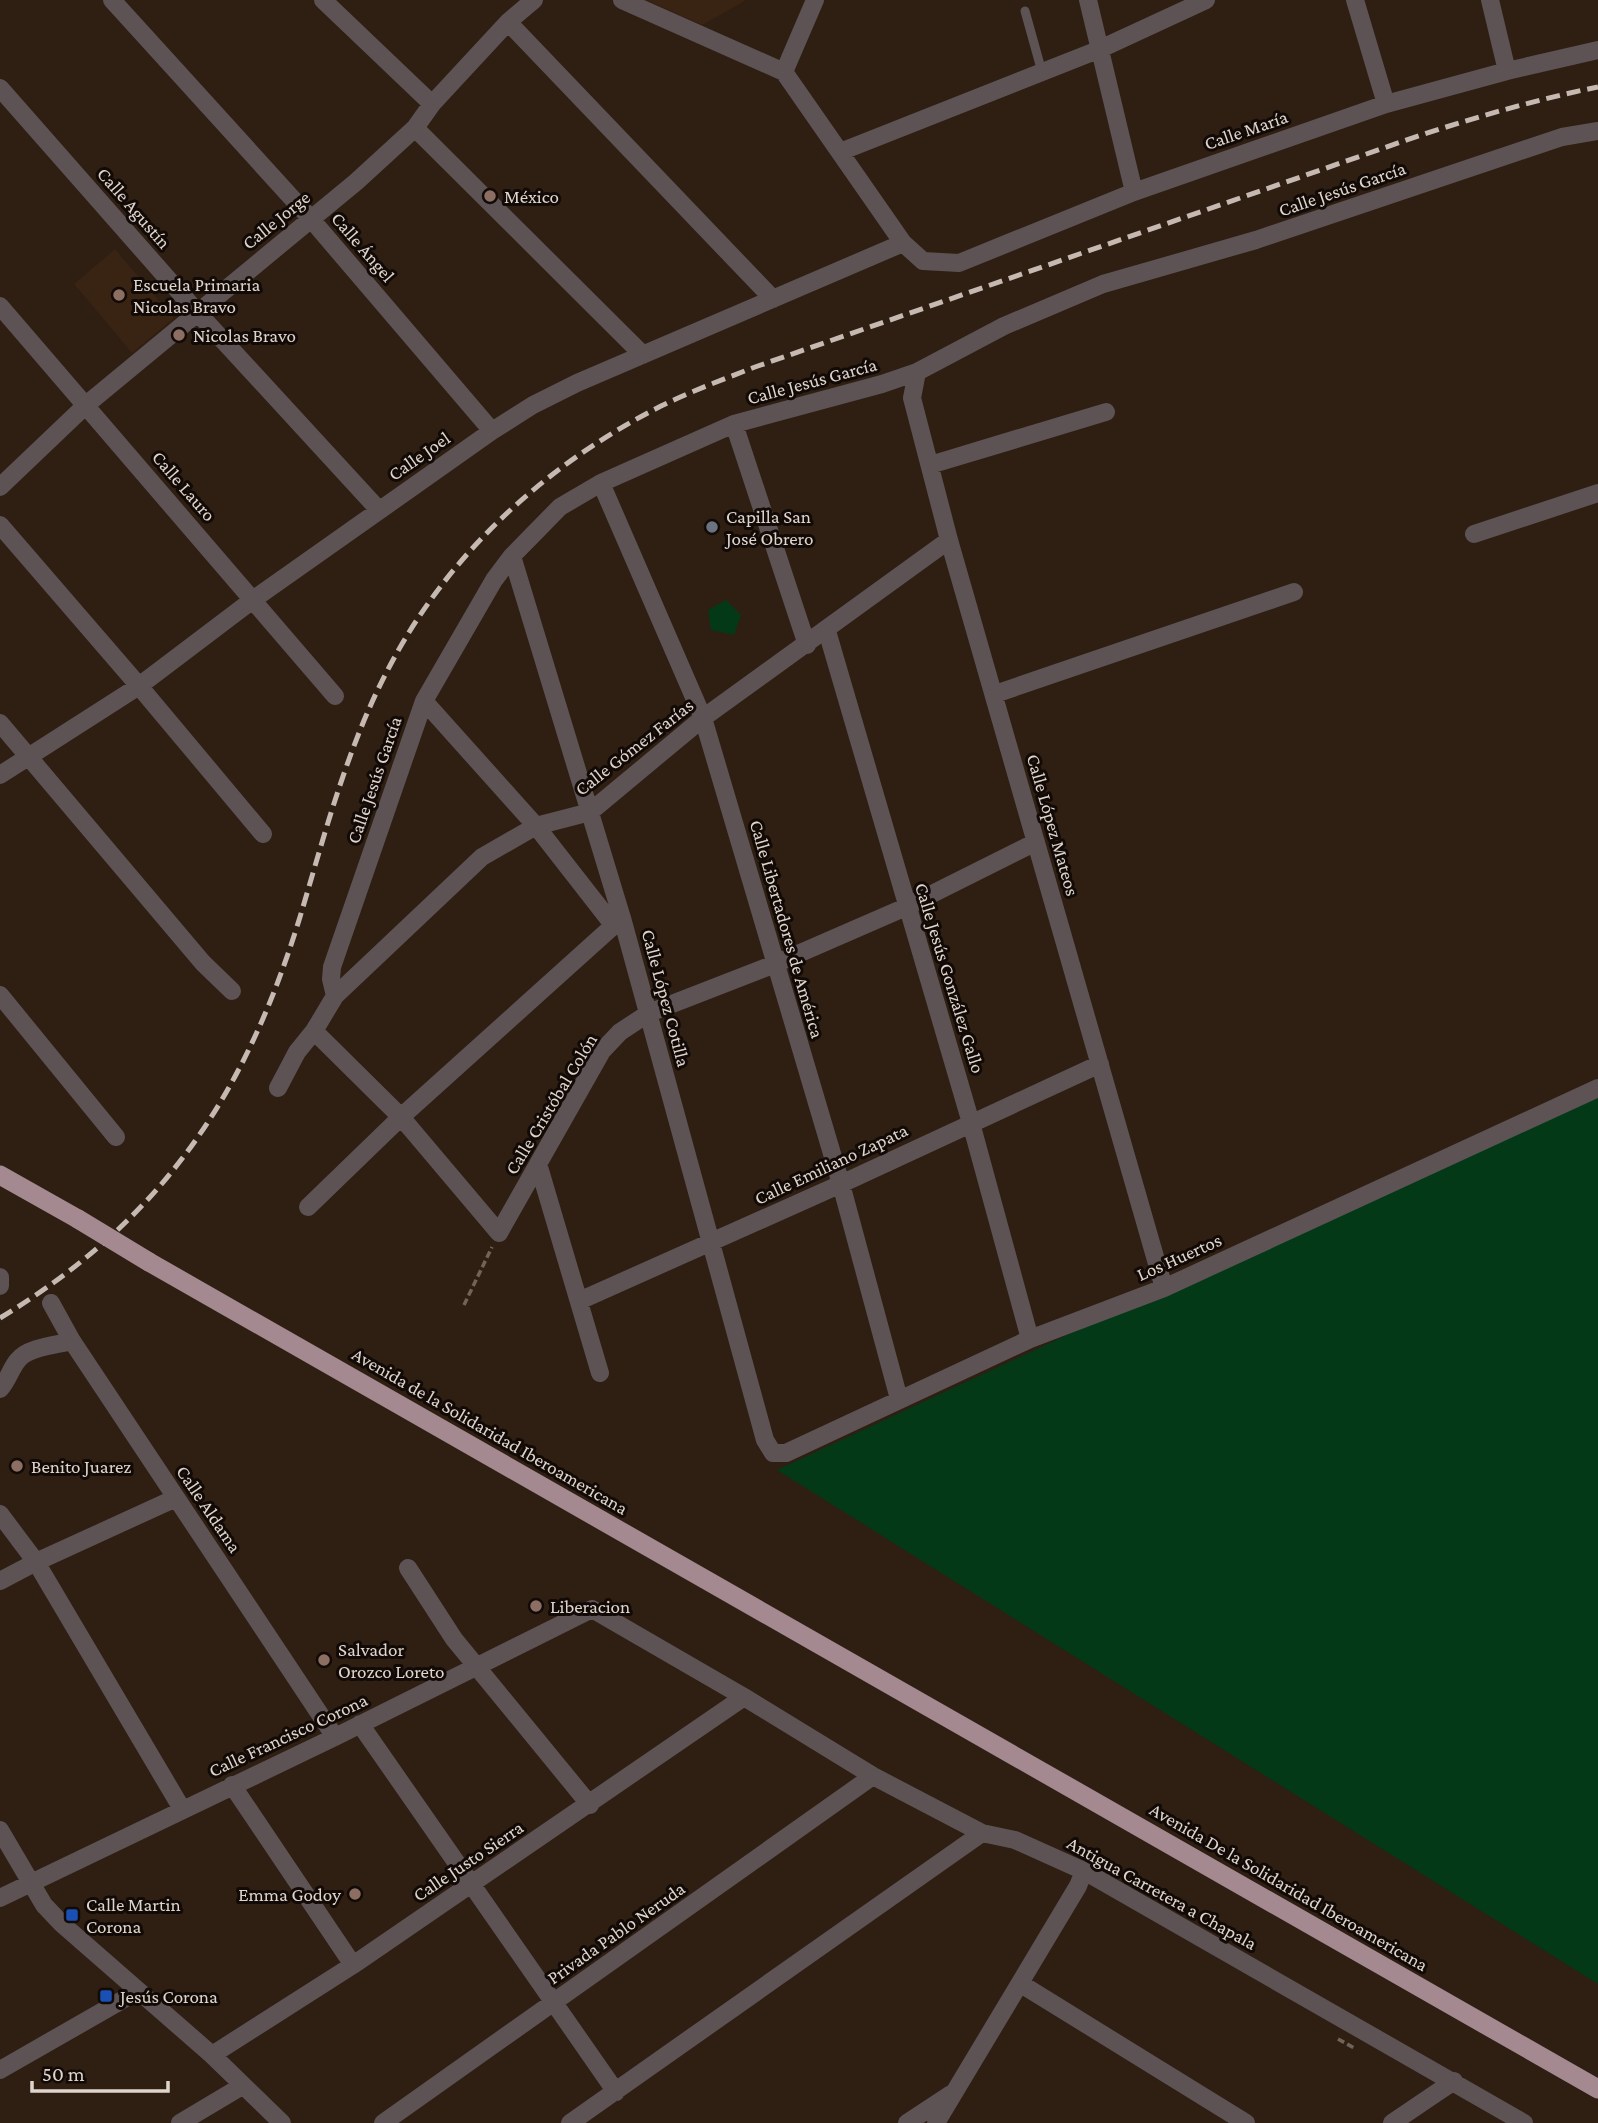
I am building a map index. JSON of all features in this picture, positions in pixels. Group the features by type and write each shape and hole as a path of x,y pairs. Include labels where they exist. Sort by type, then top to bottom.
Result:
{"highway":[{"name":"Avenida de la Solidaridad Iberoamericana","path":"0,1175 958,1725"},
{"name":"Avenida De la Solidaridad Iberoamericana","path":"958,1725 1598,2089"}],"street":[{"name":"Calle Ángel","path":"112,0 311,219 492,431"},
{"path":"323,0 432,104"},
{"name":"Calle Jorge","path":"0,487 86,405 356,182 415,128 432,104 508,22 534,0"},
{"path":"622,0 784,72 903,243"},
{"path":"1088,0 1134,192"},
{"path":"839,152 1098,50 1206,0"},
{"path":"1355,0 1386,104"},
{"path":"1490,0 1507,71"},
{"path":"784,72 817,1"},
{"path":"508,22 773,299"},
{"name":"Calle María","path":"903,243 923,261 959,263 1134,192 1386,104 1507,71 1598,50"},
{"name":"Calle Agustín","path":"0,88 197,312 379,510"},
{"path":"415,128 643,355"},
{"name":"Calle Jesús García","path":"335,996 331,979 332,967 424,701 494,580 512,556 560,507 601,483 734,424 883,384 917,372 1004,326 1103,284 1256,240 1562,137 1598,131"},
{"name":"Calle Joel","path":"0,775 139,686 254,599 492,431 555,394 903,243"},
{"name":"Calle Lauro","path":"0,306 335,696"},
{"name":"Calle López Mateos","path":"917,372 912,398 949,540 1164,1288"},
{"path":"930,465 1106,412"},
{"path":"734,424 807,645"},
{"name":"Calle Libertadores de América","path":"601,483 703,718 841,1184 899,1399"},
{"path":"1474,534 1598,493"},
{"path":"0,525 263,834"},
{"name":"Calle Gómez Farías","path":"278,1088 335,996 482,857 536,826 590,812 703,718 827,631 949,540"},
{"name":"Calle López Cotilla","path":"512,556 590,812 618,922 649,1013 765,1440 773,1453"},
{"path":"995,694 1294,592"},
{"name":"Calle Jesús González Gallo","path":"827,631 971,1123 1030,1339"},
{"path":"309,1207 401,1116 618,922 424,701"},
{"path":"0,723 203,963 232,991"},
{"name":"Calle Cristóbal Colón","path":"499,1233 602,1051 620,1032 649,1013 775,964 906,907 1036,842"},
{"path":"0,995 116,1137"},
{"path":"314,1031 401,1116 499,1233"},
{"name":"Calle Emiliano Zapata","path":"579,1301 1100,1064"},
{"name":"Los Huertos","path":"773,1453 786,1453 1030,1339 1164,1288 1598,1088"},
{"path":"538,1167 600,1373"},
{"name":"Calle Aldama","path":"51,1303 72,1341 335,1737"},
{"path":"0,1389 10,1377 17,1361 26,1353 72,1341"},
{"path":"0,1581 176,1498"},
{"path":"0,1514 36,1562 182,1808"},
{"path":"408,1568 454,1639 590,1805"},
{"name":"Calle Francisco Corona","path":"0,1898 182,1808 335,1737 592,1609"},
{"name":"Antigua Carretera a Chapala","path":"592,1609 873,1776 982,1833 1015,1840 1084,1871 1524,2123"},
{"name":"Calle Justo Sierra","path":"212,2055 353,1965 744,1697"},
{"path":"360,1724 616,2092"},
{"name":"Privada Pablo Neruda","path":"383,2123 873,1776"},
{"path":"232,1785 353,1965"},
{"path":"0,1830 44,1905 62,1924 212,2055 282,2123"},
{"path":"570,2123 982,1833"},
{"path":"936,2123 1021,1984 1084,1871"},
{"path":"1021,1984 1245,2123"},
{"path":"0,2070 138,1990"},
{"path":"1392,2123 1454,2081"},
{"path":"180,2123 242,2086"},
{"path":"907,2123 957,2090"}],"lane":[{"path":"1025,11 1042,72"}],"path":[{"path":"464,1305 499,1233"}],"shaded area":[{"path":"646,0 744,0 745,1 702,25"},
{"name":"Escuela Primaria Nicolas Bravo","path":"115,249 174,318 132,353 74,284"}],"green space":[{"path":"726,600 741,615 734,635 711,630 708,610"},
{"path":"1598,1088 1598,1984 777,1470"}],"railway":[{"path":"0,1318 57,1280 107,1239 152,1195 190,1148 224,1097 253,1041 278,982 351,754 377,690 417,620 444,581 475,546 543,482 580,454 661,406 755,367 1421,135 1509,108 1598,87"}],"place":[{"name":"México","path":"490,196"},
{"name":"Escuela Primaria Nicolas Bravo","path":"119,295"},
{"name":"Nicolas Bravo","path":"179,335"},
{"name":"Capilla San José Obrero","path":"712,527"},
{"name":"Benito Juarez","path":"17,1466"},
{"name":"Liberacion","path":"536,1606"},
{"name":"Salvador Orozco Loreto","path":"324,1660"},
{"name":"Emma Godoy","path":"355,1894"},
{"name":"Calle Martin Corona","path":"72,1915"},
{"name":"Jesús Corona","path":"106,1996"}]}
